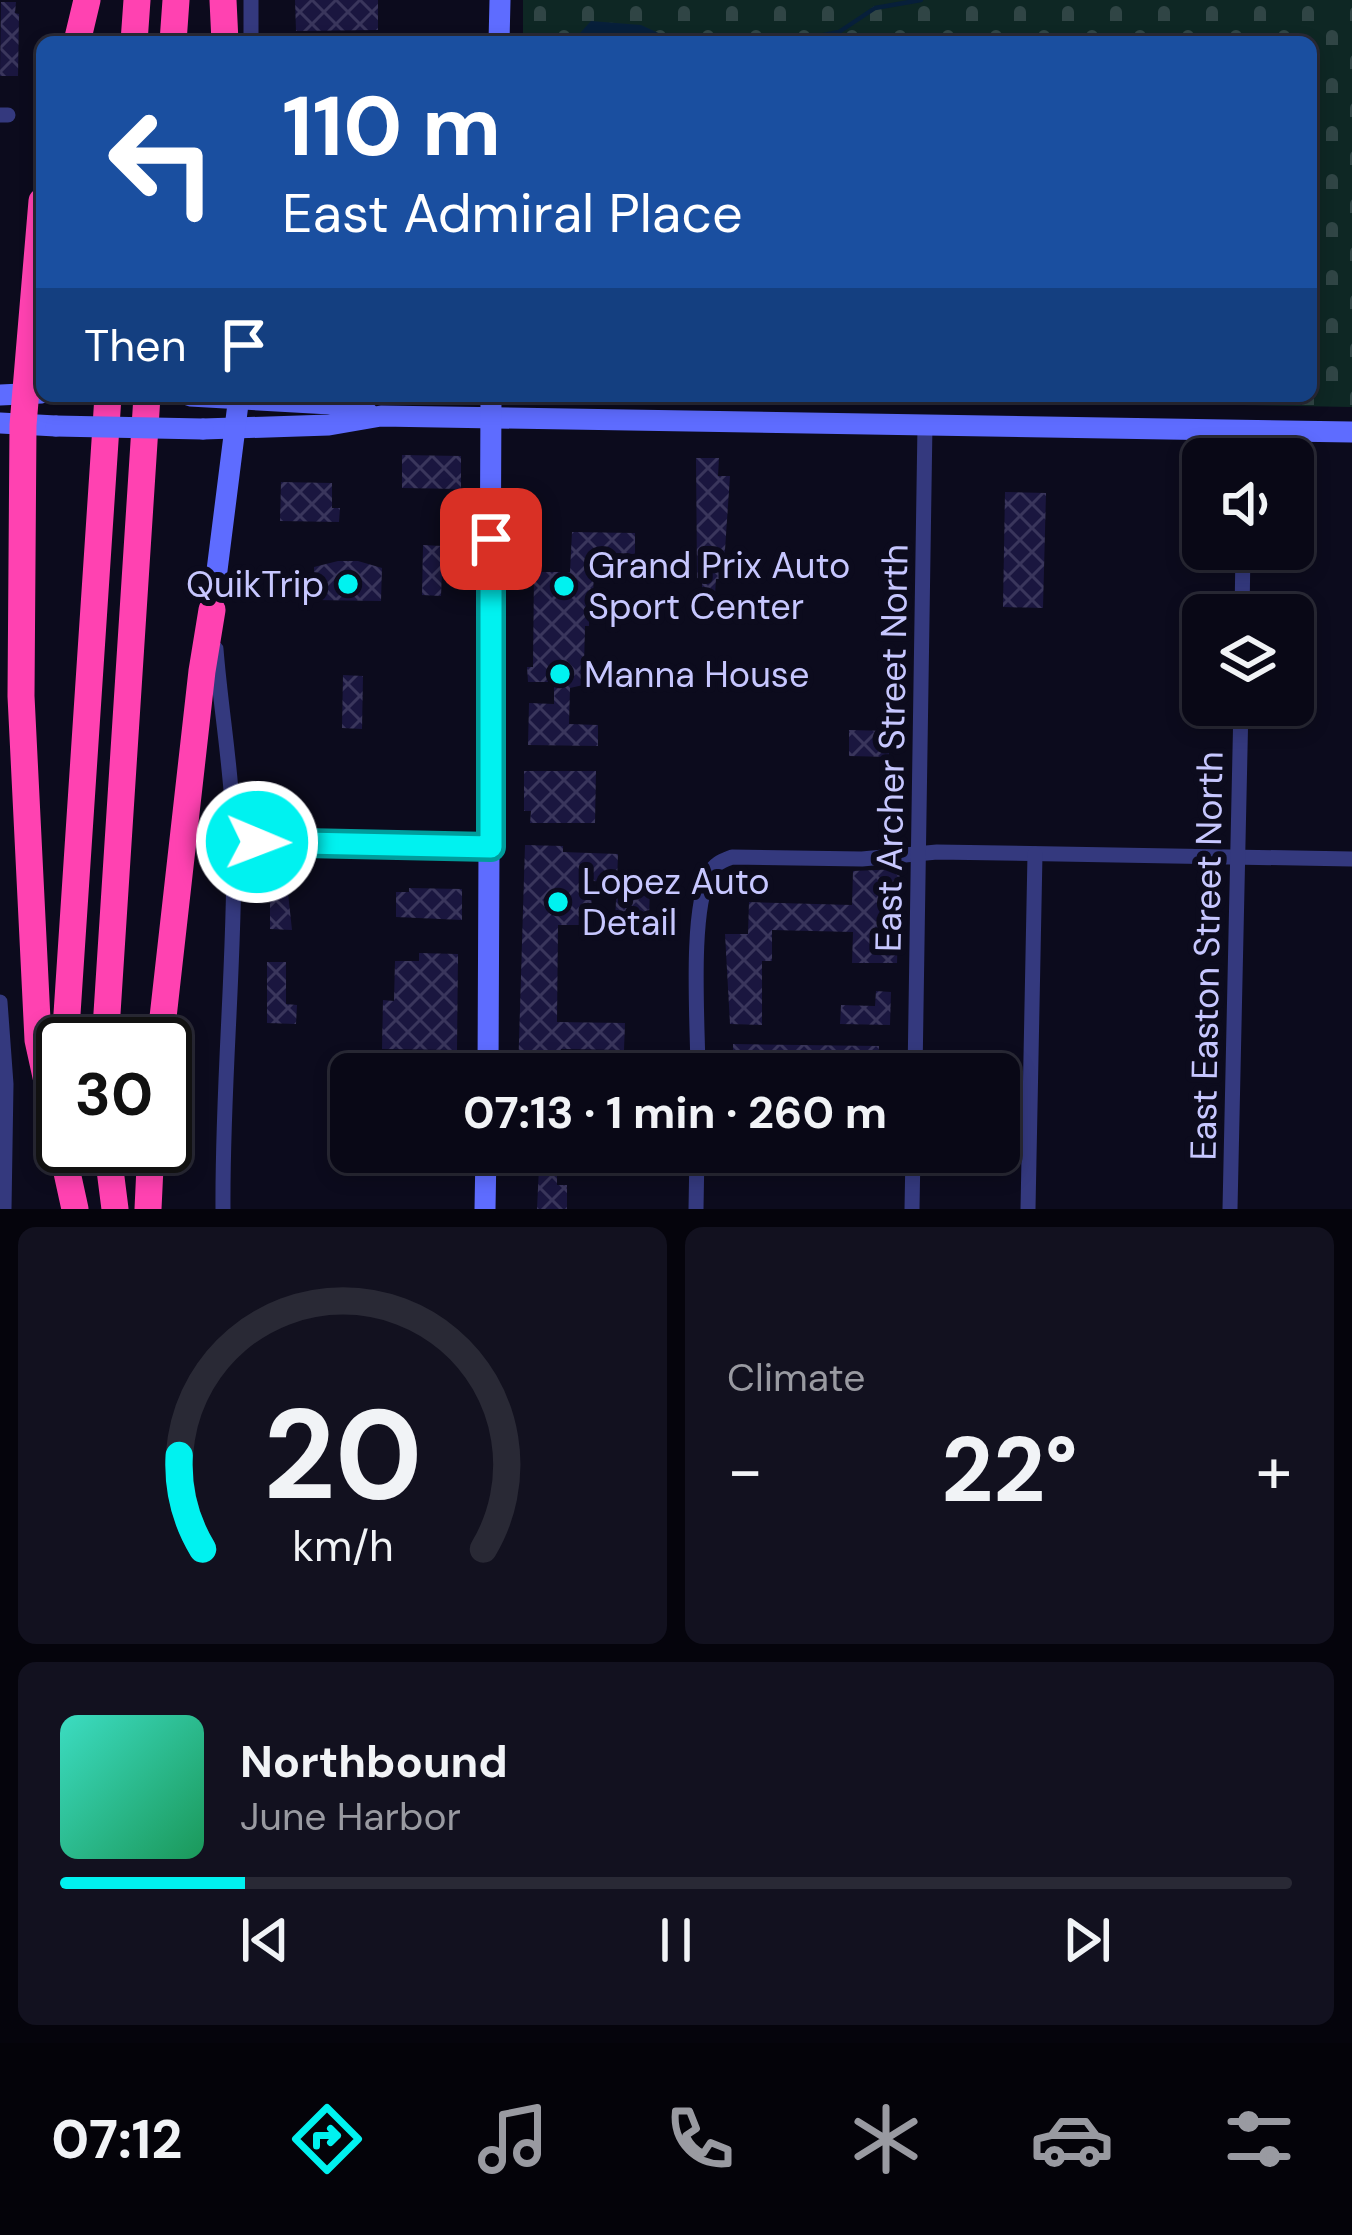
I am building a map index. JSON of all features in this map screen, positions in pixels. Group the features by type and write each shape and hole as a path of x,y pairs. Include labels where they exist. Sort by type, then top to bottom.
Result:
{"highway":[{"path":"78,36 87,0"},
{"path":"134,36 137,0"},
{"path":"173,36 176,0"},
{"path":"223,0 224,36"},
{"path":"36,259 22,394 12,424 21,696 38,1040 75,1209"},
{"path":"67,1017 109,402"},
{"path":"107,1017 147,402"},
{"path":"163,1017 212,610"},
{"path":"72,1173 75,1209"},
{"path":"110,1173 115,1209"},
{"path":"148,1209 150,1173"}],"main road":[{"path":"499,36 500,0"},
{"path":"212,610 238,402"},
{"path":"304,402 381,416"},
{"path":"12,424 203,429 329,425 492,406 926,424 1352,431"},
{"path":"488,1053 492,406"},
{"path":"485,1209 486,1173"}],"street":[{"path":"251,0 251,36"},
{"name":"East Archer Street North","path":"915,1053 926,424"},
{"path":"1245,429 1245,438"},
{"path":"212,610 234,842 223,1209"},
{"name":"East Easton Street North","path":"1230,1209 1240,726"},
{"path":"234,842 491,847"},
{"path":"1028,1209 1035,854"},
{"path":"698,1053 700,913 712,868 732,857 1035,854 1352,859"},
{"path":"0,1002 5,1064 4,1209"},
{"path":"696,1209 697,1173"},
{"path":"912,1209 913,1173"}],"green space":[{"path":"523,0 1352,0 1352,407 1072,402 1317,402 1317,36 523,36"}],"water":[{"path":"591,21 641,25 665,36 580,36"}],"building":[{"path":"295,0 378,0 378,30 296,31"},
{"path":"1,2 16,2 15,13 19,14 18,76 0,76"},
{"path":"402,455 461,456 461,489 402,488"},
{"path":"696,458 719,458 718,476 730,476 723,579 716,579 715,595 702,594 702,579 697,578"},
{"name":"QuikTrip","path":"281,482 332,483 332,508 340,508 339,522 280,521"},
{"path":"1005,492 1046,493 1043,608 1003,607"},
{"path":"572,532 635,533 635,554 594,553 593,614 585,626 584,667 592,667 592,683 570,688 569,724 598,725 598,746 528,745 529,703 554,704 554,682 528,682 527,667 533,667 534,572 570,572"},
{"name":"QuikTrip","path":"423,545 443,546 441,596 422,595"},
{"name":"QuikTrip","path":"338,561 382,568 381,601 314,600 314,567"},
{"path":"343,675 363,676 362,729 342,728"},
{"path":"849,730 889,731 889,757 849,756"},
{"path":"524,771 596,771 595,823 530,823 531,811 524,811"},
{"path":"525,845 618,854 617,882 592,881 591,925 558,925 557,1022 625,1023 624,1050 519,1053"},
{"path":"267,869 300,870 300,884 287,884 292,930 270,929"},
{"path":"900,869 897,963 852,963 853,932 772,930 772,961 762,961 762,1025 730,1024 725,934 748,934 749,902 852,905 853,871"},
{"path":"617,883 650,884 649,920 615,919"},
{"path":"409,888 462,889 462,920 396,917 396,892 409,892"},
{"path":"419,953 458,954 457,1050 382,1049 383,1000 394,1001 395,961 419,961"},
{"path":"267,962 286,962 286,1004 297,1005 296,1024 267,1023"},
{"path":"876,991 891,992 890,1025 840,1024 841,1005 875,1006"},
{"path":"733,1044 879,1046 879,1053 733,1053"},
{"path":"539,1173 557,1173 557,1185 567,1185 567,1209 537,1209"}],"waterway":[{"path":"819,36 839,32 875,8 921,0"}],"place":[{"name":"QuikTrip","path":"348,584"},
{"name":"Grand Prix Auto Sport Center","path":"564,586"},
{"name":"Manna House","path":"560,674"},
{"name":"Lopez Auto Detail","path":"558,902"}],"route":[{"path":"257,842 491,847 491,539"}]}
